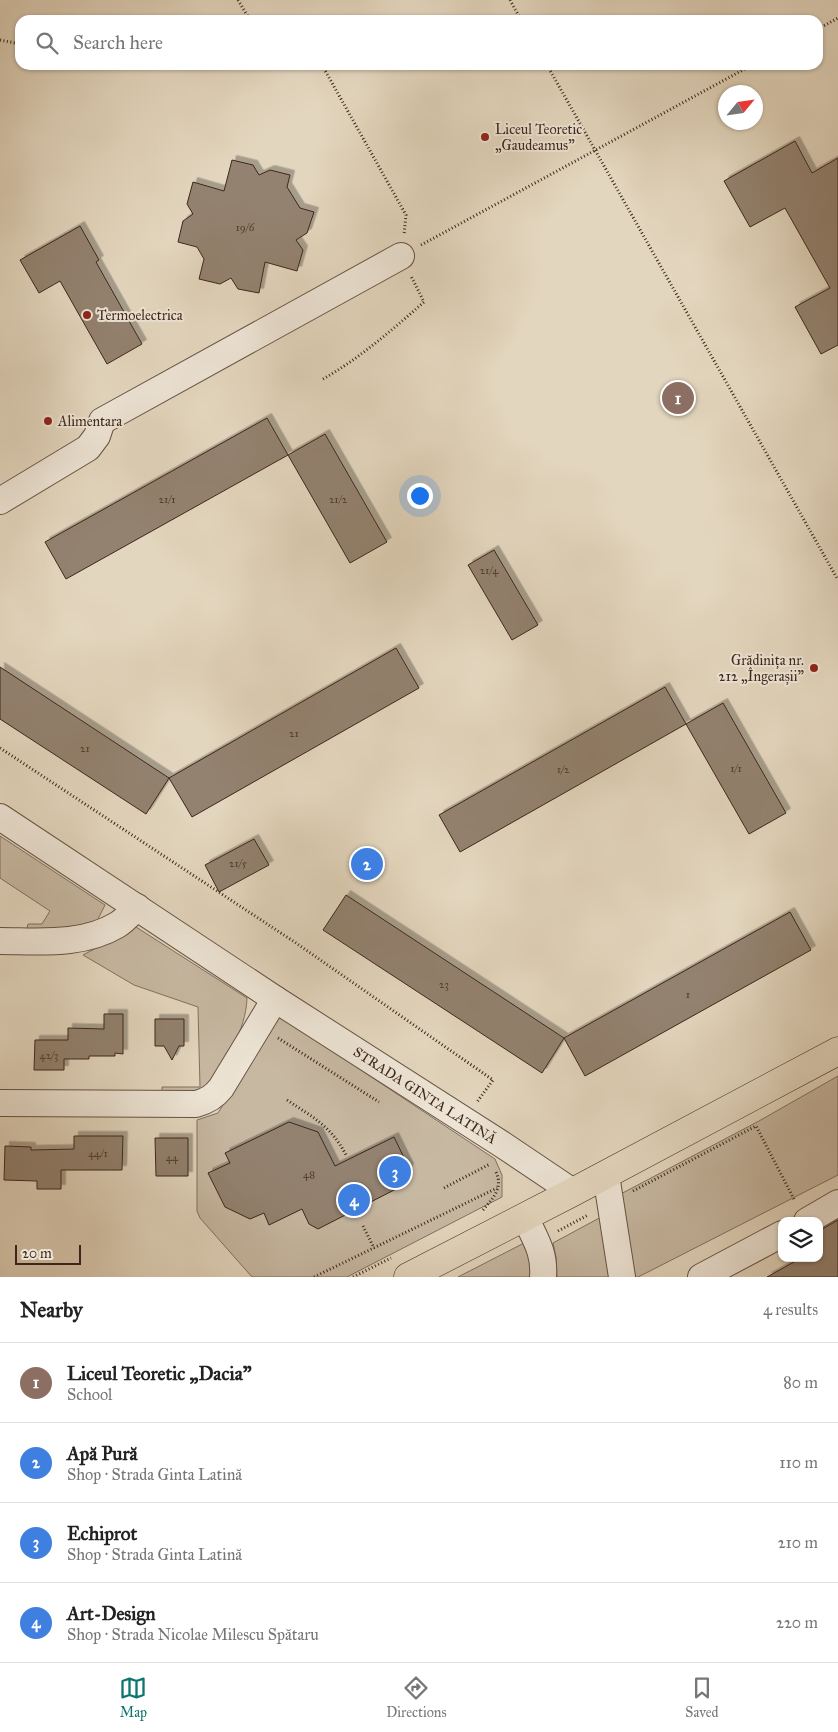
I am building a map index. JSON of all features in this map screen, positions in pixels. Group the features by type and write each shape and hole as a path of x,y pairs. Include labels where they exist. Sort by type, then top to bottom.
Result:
{"main road":[{"path":"402,1266 525,1217 838,1051"}],"street":[{"path":"0,501 88,448 97,436 102,421 401,256"},
{"name":"STRADA GINTA LATINĂ","path":"0,817 573,1192"},
{"path":"0,941 78,940 96,936 118,924 137,907"},
{"path":"0,1103 196,1104 206,1102 215,1096 221,1088 275,998"},
{"path":"606,1175 622,1277"},
{"path":"814,1217 838,1203"},
{"path":"525,1217 543,1258 543,1277"},
{"path":"701,1277 778,1236"}],"path":[{"path":"238,0 247,15"},
{"path":"510,0 518,15"},
{"path":"823,26 838,18"},
{"path":"0,40 15,43"},
{"path":"325,70 406,215"},
{"path":"550,70 838,580"},
{"path":"323,379 385,336 424,302 401,256 743,70"},
{"path":"0,748 296,943 493,1080 472,1109"},
{"path":"259,1026 379,1102"},
{"path":"287,1100 326,1126 338,1139 346,1156"},
{"path":"537,1242 756,1126 805,1217"},
{"path":"480,1213 497,1193 498,1175 492,1162 485,1158"},
{"path":"444,1188 492,1162"},
{"path":"314,1277 497,1188"},
{"path":"363,1226 374,1248"},
{"path":"353,1277 402,1266"}],"shaded area":[{"path":"0,836 105,905 96,923 88,930 26,932 28,924 42,924 50,911 0,878"},
{"path":"136,927 247,998 243,1023 233,1046 207,1090 199,1092 162,1092 162,1087 200,1087 198,1007 134,985 83,955"},
{"path":"278,1015 495,1159 502,1175 502,1197 347,1277 252,1277 200,1218 197,1211 197,1120 218,1113"},
{"path":"838,1076 838,1175 638,1277 631,1277 615,1197 759,1121"},
{"path":"603,1216 614,1277 557,1277 553,1243"},
{"path":"528,1241 532,1277 458,1277"}],"building":[{"path":"795,141 812,173 838,158 838,345 821,354 795,307 830,288 785,208 750,227 724,181"},
{"path":"232,160 253,165 259,175 270,170 290,175 287,187 300,208 314,212 307,233 296,240 303,250 297,271 265,262 259,293 238,289 231,278 220,284 199,279 204,259 197,247 178,242 183,221 193,214 187,204 193,182 224,191"},
{"path":"80,226 99,260 96,262 142,344 107,364 60,281 39,293 20,260"},
{"path":"267,418 288,455 66,579 45,542"},
{"path":"325,434 387,542 350,563 288,455"},
{"path":"494,550 538,625 512,640 468,565"},
{"path":"396,648 419,688 192,817 169,778"},
{"path":"0,667 169,778 146,814 0,719"},
{"path":"665,687 686,724 460,852 439,815"},
{"path":"723,703 786,813 749,834 686,724"},
{"path":"254,839 269,865 219,892 205,865"},
{"path":"346,895 564,1038 542,1073 323,930"},
{"path":"790,912 811,950 585,1076 564,1038"},
{"path":"104,1014 123,1014 123,1054 115,1053 115,1056 89,1056 89,1059 64,1059 64,1070 34,1070 35,1040 68,1040 68,1028 104,1029"},
{"path":"155,1019 184,1019 184,1046 179,1046 172,1060 164,1046 155,1046"},
{"path":"289,1122 318,1132 335,1166 394,1137 409,1168 398,1188 318,1229 309,1224 302,1209 269,1225 264,1213 250,1219 225,1207 208,1173 230,1163 225,1153"},
{"path":"74,1136 123,1136 122,1170 61,1170 61,1189 37,1189 37,1181 4,1180 5,1146 31,1147 31,1150 74,1149"},
{"path":"155,1138 188,1138 188,1176 156,1176"},
{"path":"838,1220 838,1277 767,1277 794,1262 823,1262 823,1229"}],"place":[{"name":"Liceul Teoretic „Gaudeamus”","path":"485,137"},
{"name":"Termoelectrica","path":"87,315"},
{"name":"Liceul Teoretic „Dacia”","path":"678,398"},
{"name":"Alimentara","path":"48,421"},
{"name":"Grădinița nr. 212 „Îngerașii”","path":"814,668"},
{"name":"Apă Pură","path":"367,864"},
{"name":"Echiprot","path":"395,1172"},
{"name":"Art-Design","path":"354,1200"}]}
